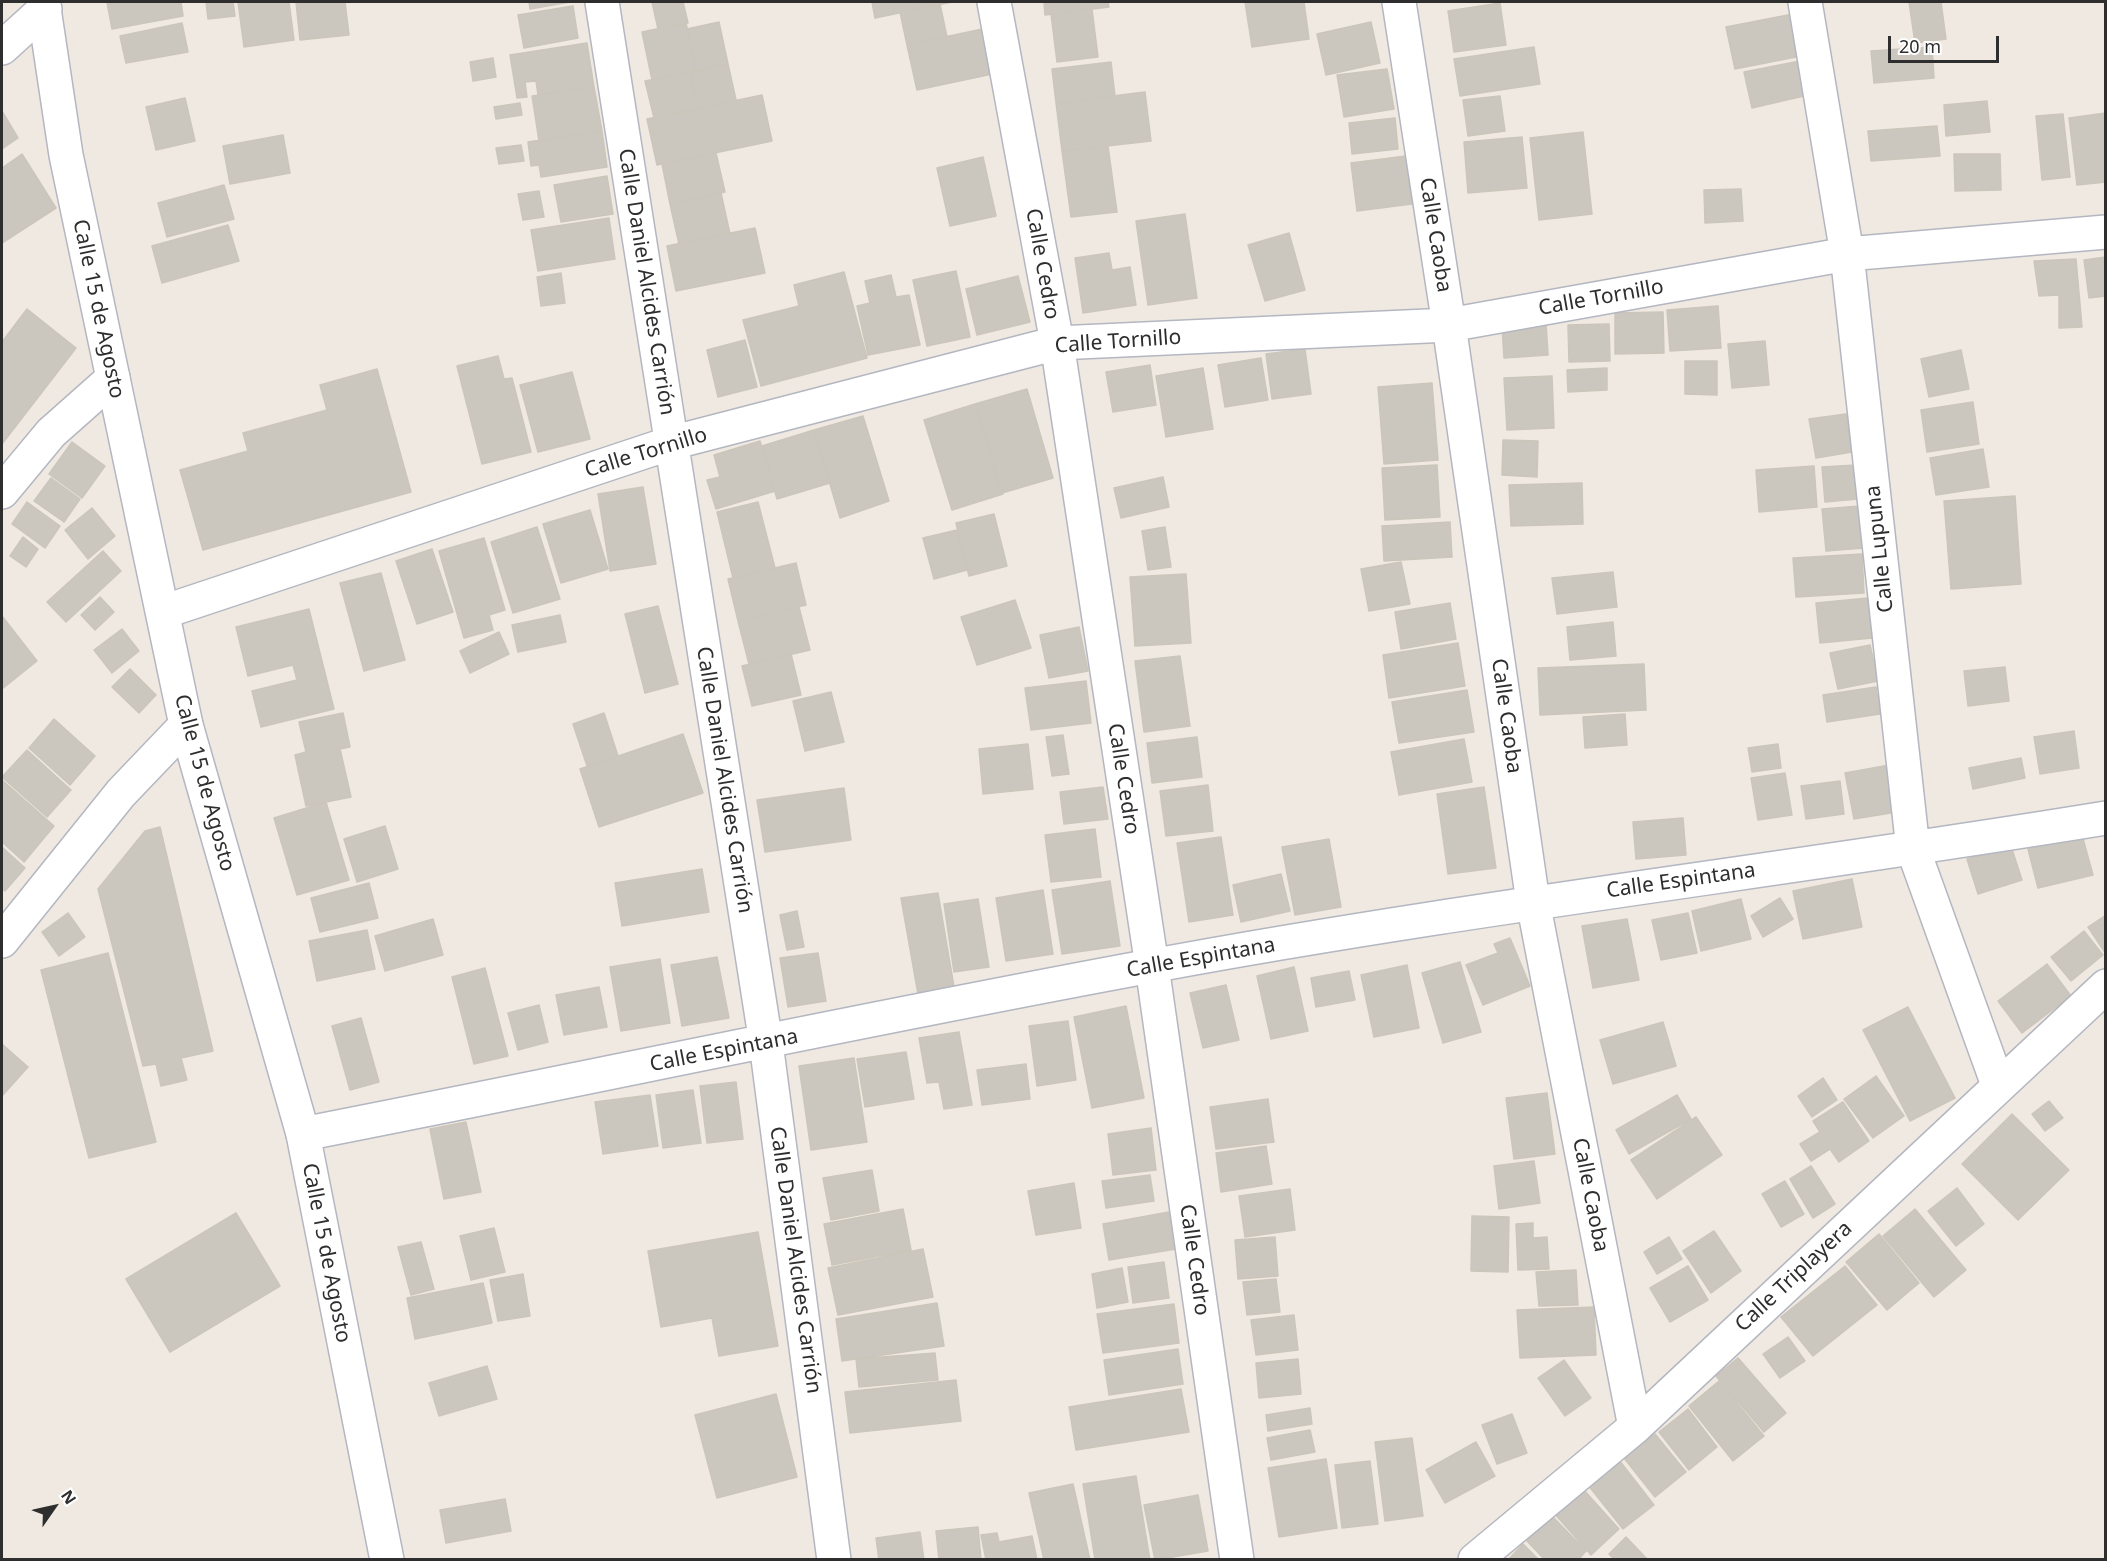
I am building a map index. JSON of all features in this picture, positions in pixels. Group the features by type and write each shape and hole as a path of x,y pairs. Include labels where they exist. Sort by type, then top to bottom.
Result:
{"street":[{"name":"Calle Daniel Alcides Carrión","path":"602,2 766,1043 834,1560"},
{"name":"Calle Cedro","path":"994,2 1057,344 1152,966 1237,1560"},
{"name":"Calle Caoba","path":"1399,2 1449,325 1533,902 1635,1427"},
{"name":"Calle Lupuna","path":"1805,2 1847,254 1913,849 1998,1085"},
{"path":"2,48 44,5"},
{"name":"Calle 15 de Agosto","path":"44,5 66,155 186,725 303,1134 387,1560"},
{"name":"Calle Tornillo","path":"163,612 671,443 1057,344 1449,325 1847,254 2106,232"},
{"path":"2,492 51,433 113,378"},
{"path":"2,941 122,793 186,725"},
{"name":"Calle Espintana","path":"303,1134 1152,966 1533,902 1913,849 2106,818"},
{"name":"Calle Triplayera","path":"1475,1560 1635,1427 2106,986"}],"building":[{"path":"107,2 181,2 183,16 112,29"},
{"path":"206,2 233,2 235,16 208,19"},
{"path":"238,2 289,2 294,40 244,47"},
{"path":"296,2 345,2 349,35 300,40"},
{"path":"529,2 570,2 530,9"},
{"path":"652,2 683,2 688,23 658,29"},
{"path":"872,2 952,2 875,18"},
{"path":"1044,2 1108,2 1109,7 1045,15"},
{"path":"1245,2 1304,2 1309,39 1252,47"},
{"path":"1909,2 1941,2 1946,39 1915,43"},
{"path":"1500,3 1506,45 1454,52 1448,11"},
{"path":"940,4 947,37 907,45 900,12"},
{"path":"573,6 578,38 524,48 518,15"},
{"path":"1092,9 1098,57 1057,62 1051,14"},
{"path":"1793,14 1801,56 1735,69 1726,27"},
{"path":"719,22 728,64 696,70 687,29"},
{"path":"1371,22 1380,63 1326,75 1317,34"},
{"path":"182,23 188,52 126,63 120,36"},
{"path":"686,23 696,70 652,80 642,32"},
{"path":"987,28 997,73 917,90 907,45"},
{"path":"587,43 594,87 538,95 536,81 525,82 527,97 517,98 510,55"},
{"path":"1534,47 1540,84 1460,96 1454,59"},
{"path":"1932,47 1934,78 1874,83 1871,51"},
{"path":"493,58 496,77 473,81 470,62"},
{"path":"1800,61 1808,95 1752,108 1744,72"},
{"path":"1111,62 1115,96 1056,103 1052,69"},
{"path":"728,64 736,100 698,109 690,72"},
{"path":"1387,69 1394,109 1344,117 1337,75"},
{"path":"690,72 698,109 654,118 645,81"},
{"path":"594,87 602,131 539,141 532,96"},
{"path":"1145,92 1151,141 1062,151 1056,103"},
{"path":"762,95 772,141 657,165 647,119"},
{"path":"1500,96 1505,131 1468,136 1463,100"},
{"path":"185,98 195,141 156,150 146,107"},
{"path":"1987,101 1990,132 1946,136 1944,105"},
{"path":"520,103 522,115 496,119 494,107"},
{"path":"2,111 18,138 2,149"},
{"path":"2106,113 2106,182 2077,185 2069,118"},
{"path":"2063,114 2070,177 2042,180 2036,116"},
{"path":"1395,118 1398,149 1352,154 1349,123"},
{"path":"1937,126 1940,156 1871,161 1868,131"},
{"path":"602,131 607,167 541,177 539,165 531,166 528,142"},
{"path":"1583,132 1592,214 1539,220 1530,138"},
{"path":"283,135 290,173 230,184 223,146"},
{"path":"1522,137 1527,188 1468,193 1464,142"},
{"path":"521,145 524,161 499,164 496,148"},
{"path":"1108,146 1117,212 1071,217 1062,151"},
{"path":"716,153 725,192 670,204 662,164"},
{"path":"22,154 56,208 2,243 2,168"},
{"path":"1954,154 2000,154 2001,190 1955,191"},
{"path":"1406,156 1412,204 1357,211 1351,163"},
{"path":"983,157 996,216 950,226 937,168"},
{"path":"607,176 613,214 561,222 554,185"},
{"path":"224,185 234,219 167,237 158,203"},
{"path":"1741,189 1743,221 1705,223 1704,190"},
{"path":"539,191 544,217 523,220 518,194"},
{"path":"721,193 730,234 679,244 670,204"},
{"path":"1185,214 1197,298 1148,305 1136,221"},
{"path":"609,218 615,259 538,271 531,230"},
{"path":"228,225 239,261 162,283 152,246"},
{"path":"755,228 765,273 676,291 667,246"},
{"path":"1289,233 1305,290 1265,301 1248,245"},
{"path":"1109,253 1112,270 1130,267 1136,305 1083,313 1075,258"},
{"path":"2106,257 2106,296 2089,298 2084,260"},
{"path":"2076,259 2082,327 2059,328 2059,295 2039,296 2034,261"},
{"path":"956,271 970,337 927,346 913,280"},
{"path":"844,272 867,358 761,386 743,320 799,306 794,285"},
{"path":"561,273 565,303 541,306 537,277"},
{"path":"891,275 896,297 909,295 920,345 868,355 857,306 870,303 865,281"},
{"path":"1018,276 1030,322 977,335 966,289"},
{"path":"1718,306 1721,348 1670,351 1667,310"},
{"path":"27,309 76,348 2,444 2,342"},
{"path":"1663,312 1664,353 1615,354 1615,313"},
{"path":"1546,323 1548,355 1504,358 1502,326"},
{"path":"1609,324 1610,361 1569,362 1568,325"},
{"path":"745,340 757,387 718,397 707,350"},
{"path":"1765,341 1769,385 1732,388 1728,344"},
{"path":"1305,349 1311,394 1272,399 1266,354"},
{"path":"1961,350 1969,389 1929,397 1921,359"},
{"path":"498,356 504,379 512,378 531,452 482,464 457,366"},
{"path":"1261,358 1268,400 1225,407 1218,365"},
{"path":"1685,361 1717,361 1717,395 1685,394"},
{"path":"1150,365 1156,405 1113,412 1106,372"},
{"path":"1203,368 1213,429 1166,437 1156,376"},
{"path":"1607,368 1607,390 1568,392 1567,370"},
{"path":"377,369 411,492 203,550 180,470 248,451 243,433 327,410 320,385"},
{"path":"572,372 590,439 538,452 520,385"},
{"path":"1552,376 1554,428 1507,430 1504,378"},
{"path":"1432,383 1438,460 1384,464 1378,387"},
{"path":"1027,389 1053,478 1002,493 975,404"},
{"path":"1973,402 1979,444 1927,452 1921,410"},
{"path":"975,404 1003,494 952,510 924,420"},
{"path":"1846,414 1852,452 1816,458 1809,419"},
{"path":"863,416 889,501 840,518 814,430"},
{"path":"814,430 830,483 777,499 762,446"},
{"path":"1503,440 1538,441 1537,477 1502,475"},
{"path":"760,441 775,491 716,509 707,480 720,477 714,455"},
{"path":"72,442 105,466 82,498 49,474"},
{"path":"1983,449 1989,487 1936,495 1930,458"},
{"path":"1437,465 1440,517 1385,520 1382,468"},
{"path":"1856,465 1858,499 1825,502 1822,467"},
{"path":"1814,466 1817,507 1759,512 1756,470"},
{"path":"1163,477 1169,507 1121,518 1114,488"},
{"path":"51,478 80,499 64,522 34,501"},
{"path":"1582,483 1583,524 1511,526 1509,485"},
{"path":"643,487 656,564 610,571 598,494"},
{"path":"2015,496 2021,584 1951,589 1944,501"},
{"path":"27,502 60,526 45,548 12,524"},
{"path":"758,502 775,568 733,578 717,512"},
{"path":"1860,506 1864,548 1826,551 1822,509"},
{"path":"92,508 115,536 88,559 65,530"},
{"path":"590,510 608,569 561,583 543,524"},
{"path":"994,514 1007,566 969,576 956,523"},
{"path":"1450,522 1452,557 1384,561 1382,526"},
{"path":"537,527 560,599 513,613 491,542"},
{"path":"1165,527 1171,567 1148,570 1142,531"},
{"path":"957,530 967,570 934,579 923,538"},
{"path":"23,537 38,549 26,567 10,556"},
{"path":"484,538 505,610 489,615 493,630 464,638 439,551"},
{"path":"432,549 453,612 417,624 396,561"},
{"path":"103,551 121,571 66,622 47,602"},
{"path":"1862,554 1864,593 1796,597 1793,558"},
{"path":"1401,562 1410,604 1369,611 1361,569"},
{"path":"796,563 806,605 738,621 728,579"},
{"path":"1613,572 1617,607 1557,614 1552,578"},
{"path":"381,573 405,660 364,671 340,583"},
{"path":"1186,574 1191,643 1135,646 1130,577"},
{"path":"100,597 114,612 95,630 81,615"},
{"path":"1868,598 1872,638 1820,643 1816,603"},
{"path":"1015,600 1031,648 977,665 961,617"},
{"path":"1450,603 1456,639 1401,649 1395,612"},
{"path":"658,606 678,684 645,693 625,614"},
{"path":"799,607 810,650 749,664 738,621"},
{"path":"309,609 334,709 261,727 252,691 297,680 293,665 248,676 236,627"},
{"path":"560,615 566,642 518,652 512,625"},
{"path":"2,616 37,661 2,689"},
{"path":"1613,622 1616,656 1570,660 1567,627"},
{"path":"1079,627 1088,671 1049,678 1040,635"},
{"path":"122,629 139,651 112,673 94,650"},
{"path":"499,632 509,654 470,673 460,651"},
{"path":"1458,643 1465,686 1389,698 1383,655"},
{"path":"1870,645 1878,681 1838,689 1830,653"},
{"path":"791,654 801,695 752,706 742,666"},
{"path":"1180,656 1190,726 1144,732 1135,661"},
{"path":"1644,664 1646,710 1540,715 1538,668"},
{"path":"2005,667 2009,701 1968,706 1964,671"},
{"path":"130,669 156,695 139,713 112,687"},
{"path":"1086,681 1091,723 1031,730 1025,688"},
{"path":"1876,687 1880,714 1827,722 1823,695"},
{"path":"1467,690 1474,732 1399,743 1392,702"},
{"path":"831,692 844,742 805,751 793,701"},
{"path":"343,713 350,747 340,749 351,797 306,806 295,755 306,752 299,722"},
{"path":"604,713 618,756 587,766 573,724"},
{"path":"1625,714 1627,745 1585,748 1583,717"},
{"path":"54,719 95,756 70,785 29,748"},
{"path":"2074,731 2079,768 2040,774 2034,737"},
{"path":"683,734 703,793 599,827 580,769"},
{"path":"1063,735 1069,774 1052,776 1046,737"},
{"path":"1197,737 1202,777 1152,783 1147,743"},
{"path":"1464,739 1472,782 1399,795 1391,752"},
{"path":"1028,744 1033,789 983,794 979,749"},
{"path":"1778,744 1781,768 1752,772 1748,748"},
{"path":"27,750 71,790 47,817 2,777"},
{"path":"2021,758 2025,778 1973,789 1969,768"},
{"path":"1895,764 1903,811 1854,819 1845,773"},
{"path":"1785,773 1792,815 1758,820 1751,778"},
{"path":"2,780 54,826 24,862 2,842"},
{"path":"1840,781 1844,814 1806,819 1801,786"},
{"path":"1208,785 1213,831 1166,836 1160,791"},
{"path":"1103,787 1108,819 1064,824 1060,792"},
{"path":"1484,787 1496,868 1448,874 1437,794"},
{"path":"844,788 851,840 765,852 757,800"},
{"path":"326,802 349,880 297,895 274,818"},
{"path":"1683,818 1686,855 1636,859 1633,822"},
{"path":"385,826 398,869 357,882 344,839"},
{"path":"160,827 213,1051 181,1058 187,1080 161,1086 156,1064 143,1066 98,889 145,831"},
{"path":"1095,829 1101,877 1051,882 1045,835"},
{"path":"2082,835 2093,875 2038,888 2028,849"},
{"path":"1221,837 1233,915 1189,922 1177,843"},
{"path":"1329,839 1341,907 1295,915 1282,847"},
{"path":"2011,846 2022,880 1978,894 1967,859"},
{"path":"2,847 25,868 5,891 2,888"},
{"path":"702,869 709,912 622,926 615,883"},
{"path":"1281,874 1290,911 1241,922 1233,885"},
{"path":"1852,879 1862,927 1803,939 1793,891"},
{"path":"1110,881 1120,946 1062,954 1052,890"},
{"path":"369,883 378,918 320,932 311,898"},
{"path":"1043,890 1053,954 1006,961 996,898"},
{"path":"938,893 954,987 918,994 901,898"},
{"path":"1780,898 1793,919 1763,937 1751,916"},
{"path":"978,899 989,967 954,972 944,904"},
{"path":"1741,899 1751,939 1701,951 1692,911"},
{"path":"797,911 804,947 787,950 780,915"},
{"path":"68,913 85,937 59,956 42,932"},
{"path":"1688,913 1697,953 1661,960 1652,920"},
{"path":"2106,915 2106,954 2088,927"},
{"path":"433,919 443,955 385,971 375,936"},
{"path":"1627,919 1639,980 1593,988 1582,926"},
{"path":"367,930 375,969 317,981 309,941"},
{"path":"2084,931 2103,955 2071,981 2051,957"},
{"path":"1510,938 1530,986 1483,1005 1466,965 1498,953 1494,944"},
{"path":"108,953 156,1142 89,1158 41,970"},
{"path":"818,953 826,1001 788,1007 780,958"},
{"path":"717,957 729,1018 682,1026 671,965"},
{"path":"660,959 670,1023 621,1031 610,967"},
{"path":"1460,962 1481,1032 1443,1043 1422,973"},
{"path":"2047,964 2071,996 2022,1033 1998,1001"},
{"path":"1407,965 1419,1028 1374,1037 1361,975"},
{"path":"1294,967 1308,1031 1271,1039 1257,976"},
{"path":"485,968 508,1056 474,1064 452,977"},
{"path":"1349,971 1355,1000 1316,1007 1311,978"},
{"path":"1226,985 1239,1040 1203,1048 1190,993"},
{"path":"599,987 607,1027 564,1035 556,995"},
{"path":"539,1005 548,1042 518,1050 508,1013"},
{"path":"1126,1006 1144,1098 1092,1108 1074,1017"},
{"path":"1908,1007 1955,1098 1910,1121 1863,1030"},
{"path":"361,1018 379,1082 350,1090 332,1026"},
{"path":"1068,1021 1076,1080 1037,1086 1029,1026"},
{"path":"1663,1022 1676,1066 1613,1084 1600,1040"},
{"path":"959,1032 972,1105 944,1109 939,1082 927,1083 919,1038"},
{"path":"2,1044 28,1067 2,1096"},
{"path":"906,1052 914,1099 865,1107 857,1059"},
{"path":"854,1058 867,1142 811,1150 799,1066"},
{"path":"1026,1064 1030,1099 982,1105 977,1070"},
{"path":"1876,1076 1904,1116 1873,1138 1844,1099"},
{"path":"1823,1078 1837,1100 1812,1117 1798,1096"},
{"path":"736,1082 743,1139 707,1143 700,1086"},
{"path":"693,1090 701,1143 663,1148 656,1095"},
{"path":"1547,1093 1555,1154 1514,1159 1506,1098"},
{"path":"650,1095 658,1146 603,1154 595,1102"},
{"path":"1677,1095 1691,1119 1629,1154 1616,1130"},
{"path":"1268,1099 1274,1142 1216,1149 1210,1107"},
{"path":"2049,1101 2063,1118 2045,1131 2032,1114"},
{"path":"1843,1102 1869,1141 1839,1162 1830,1149 1811,1161 1800,1144 1820,1132 1813,1121"},
{"path":"2012,1114 2069,1170 2018,1220 1962,1164"},
{"path":"1696,1117 1722,1155 1657,1199 1631,1160"},
{"path":"466,1122 481,1192 444,1199 430,1129"},
{"path":"1151,1128 1156,1170 1113,1175 1108,1134"},
{"path":"1266,1146 1272,1184 1221,1192 1216,1153"},
{"path":"1534,1161 1540,1203 1499,1209 1494,1166"},
{"path":"1811,1166 1835,1204 1813,1218 1790,1179"},
{"path":"872,1170 879,1211 831,1220 823,1178"},
{"path":"1150,1175 1154,1201 1106,1208 1102,1181"},
{"path":"1785,1181 1804,1214 1781,1227 1762,1194"},
{"path":"1074,1183 1081,1228 1036,1235 1028,1191"},
{"path":"1957,1188 1984,1224 1956,1246 1928,1211"},
{"path":"1290,1189 1295,1230 1245,1237 1239,1196"},
{"path":"903,1209 911,1250 832,1265 824,1224"},
{"path":"1915,1209 1966,1270 1934,1297 1883,1236"},
{"path":"1169,1212 1176,1249 1109,1260 1103,1224"},
{"path":"236,1213 280,1286 170,1352 126,1279"},
{"path":"1472,1216 1509,1217 1508,1272 1471,1271"},
{"path":"1533,1223 1533,1238 1547,1237 1549,1269 1518,1270 1516,1224"},
{"path":"494,1228 505,1272 471,1280 460,1236"},
{"path":"1714,1231 1741,1271 1711,1293 1683,1251"},
{"path":"758,1232 778,1346 719,1356 712,1318 661,1327 648,1251"},
{"path":"1879,1234 1919,1283 1887,1310 1846,1262"},
{"path":"1275,1237 1278,1276 1238,1279 1235,1240"},
{"path":"1669,1237 1682,1259 1657,1274 1644,1252"},
{"path":"421,1242 434,1289 411,1295 398,1247"},
{"path":"923,1249 933,1297 838,1315 828,1268"},
{"path":"1164,1262 1169,1298 1133,1303 1128,1267"},
{"path":"1688,1266 1708,1300 1670,1322 1650,1288"},
{"path":"1845,1266 1877,1305 1813,1356 1781,1317"},
{"path":"1122,1268 1128,1302 1097,1308 1092,1274"},
{"path":"1576,1270 1578,1305 1539,1306 1536,1272"},
{"path":"523,1274 530,1316 498,1321 490,1280"},
{"path":"1276,1279 1280,1312 1247,1315 1243,1282"},
{"path":"483,1283 492,1323 415,1339 407,1298"},
{"path":"937,1303 944,1346 842,1361 836,1319"},
{"path":"1174,1304 1179,1343 1103,1353 1097,1314"},
{"path":"1594,1307 1596,1355 1520,1358 1517,1310"},
{"path":"1294,1315 1298,1350 1256,1355 1251,1320"},
{"path":"1788,1337 1805,1361 1780,1378 1763,1354"},
{"path":"1178,1349 1183,1384 1109,1395 1104,1360"},
{"path":"935,1353 938,1380 859,1387 856,1359"},
{"path":"1738,1358 1786,1413 1764,1432 1716,1376"},
{"path":"1298,1359 1301,1394 1259,1398 1256,1363"},
{"path":"1564,1360 1591,1398 1565,1416 1538,1378"},
{"path":"487,1366 497,1399 439,1416 429,1383"},
{"path":"956,1380 961,1421 850,1433 845,1392"},
{"path":"1719,1381 1764,1436 1733,1461 1689,1406"},
{"path":"1181,1389 1189,1432 1076,1450 1069,1407"},
{"path":"776,1394 797,1477 717,1498 695,1415"},
{"path":"1310,1408 1312,1424 1268,1431 1266,1415"},
{"path":"1688,1409 1717,1447 1689,1470 1659,1432"},
{"path":"1512,1414 1527,1453 1497,1464 1482,1425"},
{"path":"1310,1430 1315,1452 1271,1460 1267,1438"},
{"path":"1655,1434 1686,1472 1655,1497 1624,1458"},
{"path":"1412,1438 1423,1516 1385,1521 1375,1442"},
{"path":"1476,1442 1495,1476 1445,1503 1426,1470"},
{"path":"1326,1459 1337,1528 1279,1537 1268,1468"},
{"path":"1619,1460 1654,1505 1623,1529 1588,1485"},
{"path":"1370,1461 1378,1524 1342,1528 1335,1465"},
{"path":"1136,1476 1150,1560 1095,1560 1083,1484"},
{"path":"1073,1484 1090,1560 1044,1560 1029,1493"},
{"path":"1582,1488 1619,1529 1591,1555 1554,1513"},
{"path":"1198,1495 1208,1551 1155,1560 1144,1505"},
{"path":"505,1499 511,1531 446,1543 440,1510"},
{"path":"1552,1516 1586,1551 1578,1560 1545,1560 1527,1541"},
{"path":"978,1527 981,1560 939,1560 936,1531"},
{"path":"920,1532 924,1560 879,1560 876,1538"},
{"path":"997,1533 999,1542 1032,1536 1037,1560 986,1560 981,1535"},
{"path":"1626,1537 1648,1560 1615,1560 1609,1554"},
{"path":"1523,1544 1539,1560 1508,1560"}]}
